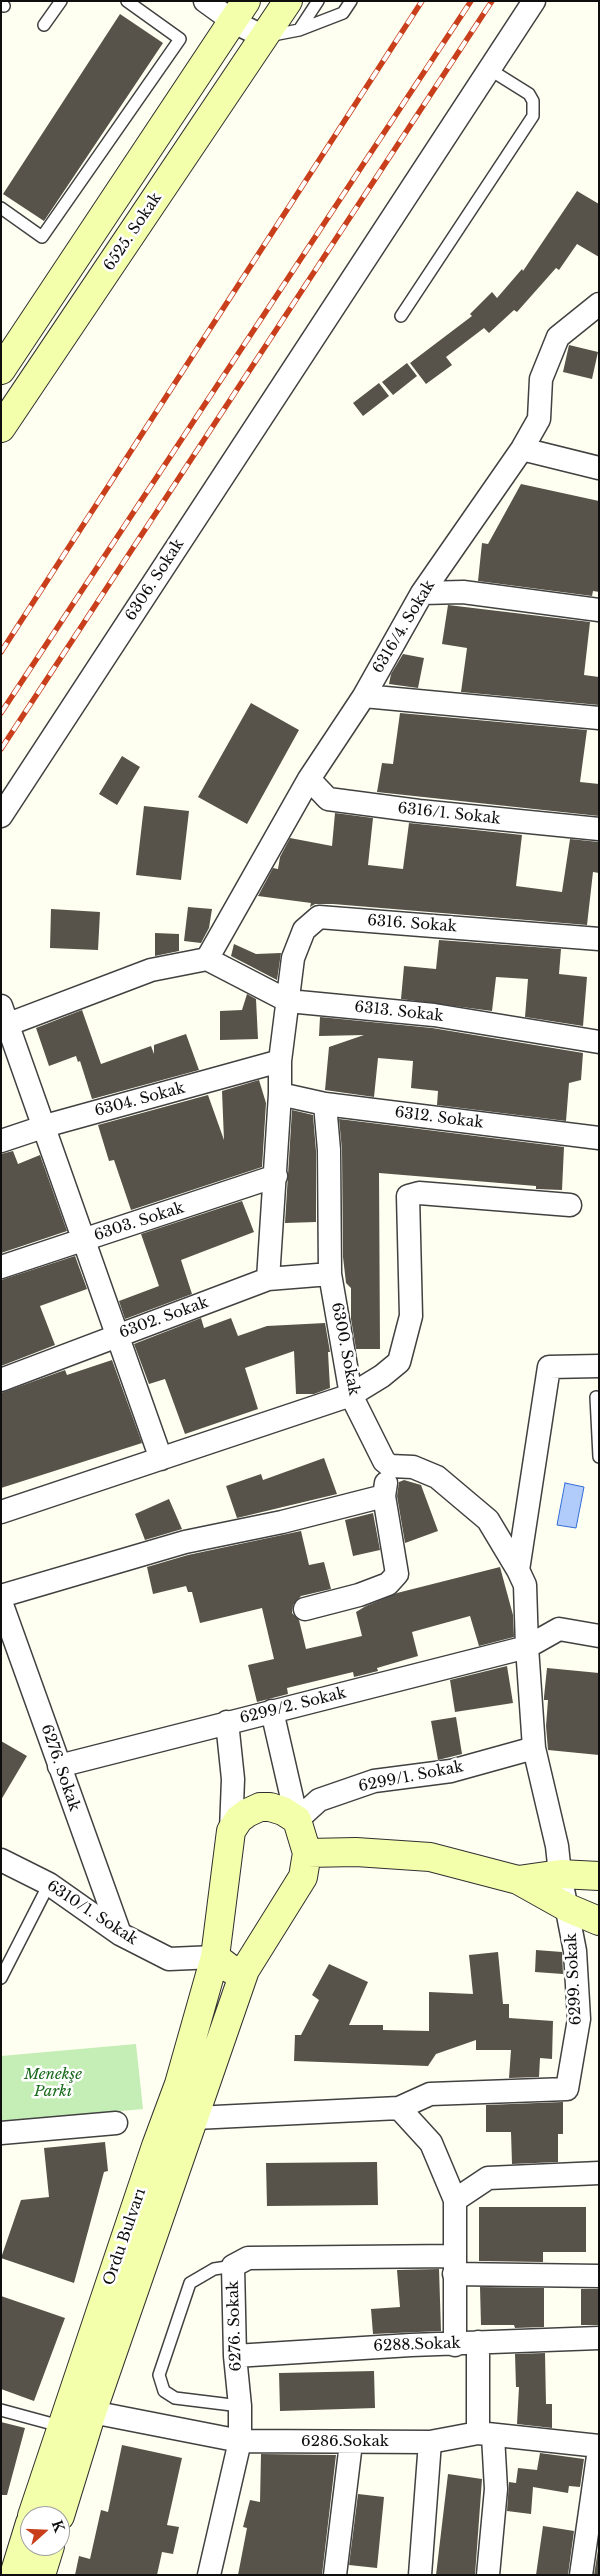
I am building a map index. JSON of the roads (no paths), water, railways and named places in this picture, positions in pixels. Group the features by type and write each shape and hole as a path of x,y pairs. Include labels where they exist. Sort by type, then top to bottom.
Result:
{"main road":[{"name":"6525. Sokak","path":"1,428 288,1"},
{"path":"1,370 240,12"},
{"path":"230,1831 239,1819 260,1807 270,1807 283,1811 297,1820"},
{"name":"Ordu Bulvarı","path":"63,2506 92,2412 245,1970 303,1877 307,1854 297,1820"},
{"name":"Ordu Bulvarı","path":"35,2506 60,2426 179,2084 215,1957 230,1831"},
{"path":"307,1854 356,1852 430,1857 518,1880 568,1908 599,1921"},
{"path":"518,1880 560,1874 599,1876"},
{"path":"215,1957 232,1970 245,1970"},
{"path":"14,2575 20,2556"},
{"path":"42,2575 47,2556"}],"street":[{"path":"205,1 240,12 264,37"},
{"name":"6306. Sokak","path":"1,816 534,1"},
{"name":"6316/4. Sokak","path":"207,959 309,779 364,696 422,593 522,449 539,419 541,379 558,337 599,304"},
{"path":"522,449 599,468"},
{"path":"422,593 463,592 599,610"},
{"path":"364,696 599,718"},
{"name":"6316/1. Sokak","path":"309,779 328,799 419,811 599,829"},
{"name":"6316. Sokak","path":"268,1279 276,1176 280,1061 293,958 304,930 319,917 599,939"},
{"path":"161,1459 4,1019 151,970 207,959"},
{"name":"6313. Sokak","path":"207,959 288,1002 434,1015 599,1042"},
{"name":"6304. Sokak","path":"1,1141 44,1127 280,1061"},
{"name":"6312. Sokak","path":"280,1094 325,1104 599,1138"},
{"name":"6300. Sokak","path":"325,1104 328,1150 330,1274 351,1395 384,1460 390,1466"},
{"name":"6303. Sokak","path":"1,1267 276,1176"},
{"path":"1,1512 351,1395 399,1362 411,1316 408,1196 419,1193 570,1205"},
{"name":"6302. Sokak","path":"1,1380 268,1279 330,1274"},
{"path":"518,1570 549,1367 599,1366"},
{"path":"305,1609 359,1595 388,1584 396,1574 384,1496 390,1466 413,1466 437,1477 488,1520 525,1585 527,1647 559,1630 599,1636"},
{"path":"1,1596 185,1542 282,1522 384,1496"},
{"name":"6276. Sokak","path":"1,1602 120,1934"},
{"name":"6299/2. Sokak","path":"59,1766 527,1647"},
{"name":"6299. Sokak","path":"195,2118 399,2108 430,2094 568,2089 579,2019 576,1951 560,1874 557,1846 534,1748 527,1647"},
{"name":"Ordu Bulvarı","path":"272,1712 297,1820"},
{"name":"Ordu Bulvarı","path":"227,1722 234,1779 230,1831"},
{"name":"6299/1. Sokak","path":"297,1820 319,1800 374,1781 451,1770 534,1748"},
{"name":"6310/1. Sokak","path":"1,1860 49,1884 120,1934 169,1959 215,1957"},
{"path":"399,2108 430,2143 455,2200 455,2344"},
{"path":"1,2133 116,2123"},
{"path":"455,2200 488,2178 599,2173"},
{"name":"6276. Sokak","path":"209,2575 240,2441 240,2406 235,2356 233,2266 248,2258 454,2265 599,2276"},
{"name":"6288.Sokak","path":"235,2356 411,2345 599,2338"},
{"path":"478,2342 485,2435 496,2489 488,2575"},
{"name":"6286.Sokak","path":"92,2412 240,2441 430,2442 485,2435 599,2447"},
{"path":"420,2575 430,2442"},
{"path":"335,2575 351,2443"},
{"path":"581,2575 599,2447"}],"lane":[{"path":"44,25 61,1"},
{"path":"1,208 42,237 180,38 127,1"},
{"path":"299,30 318,1"},
{"path":"264,37 299,30 343,13 351,1"},
{"path":"401,316 533,116 533,101 529,94 489,69"},
{"path":"596,1397 599,1457"},
{"path":"1,1978 49,1884"},
{"path":"233,2266 214,2269 190,2282 159,2375 164,2391 175,2398 240,2406"},
{"path":"1,2410 60,2426"}],"water":[{"path":"565,1483 584,1487 576,1528 557,1525"}],"railway":[{"path":"1,652 422,1"},
{"path":"1,713 471,1"},
{"path":"1,749 492,1"}],"park label":[{"name":"Menekşe Parkı","path":"53,2084"}]}
